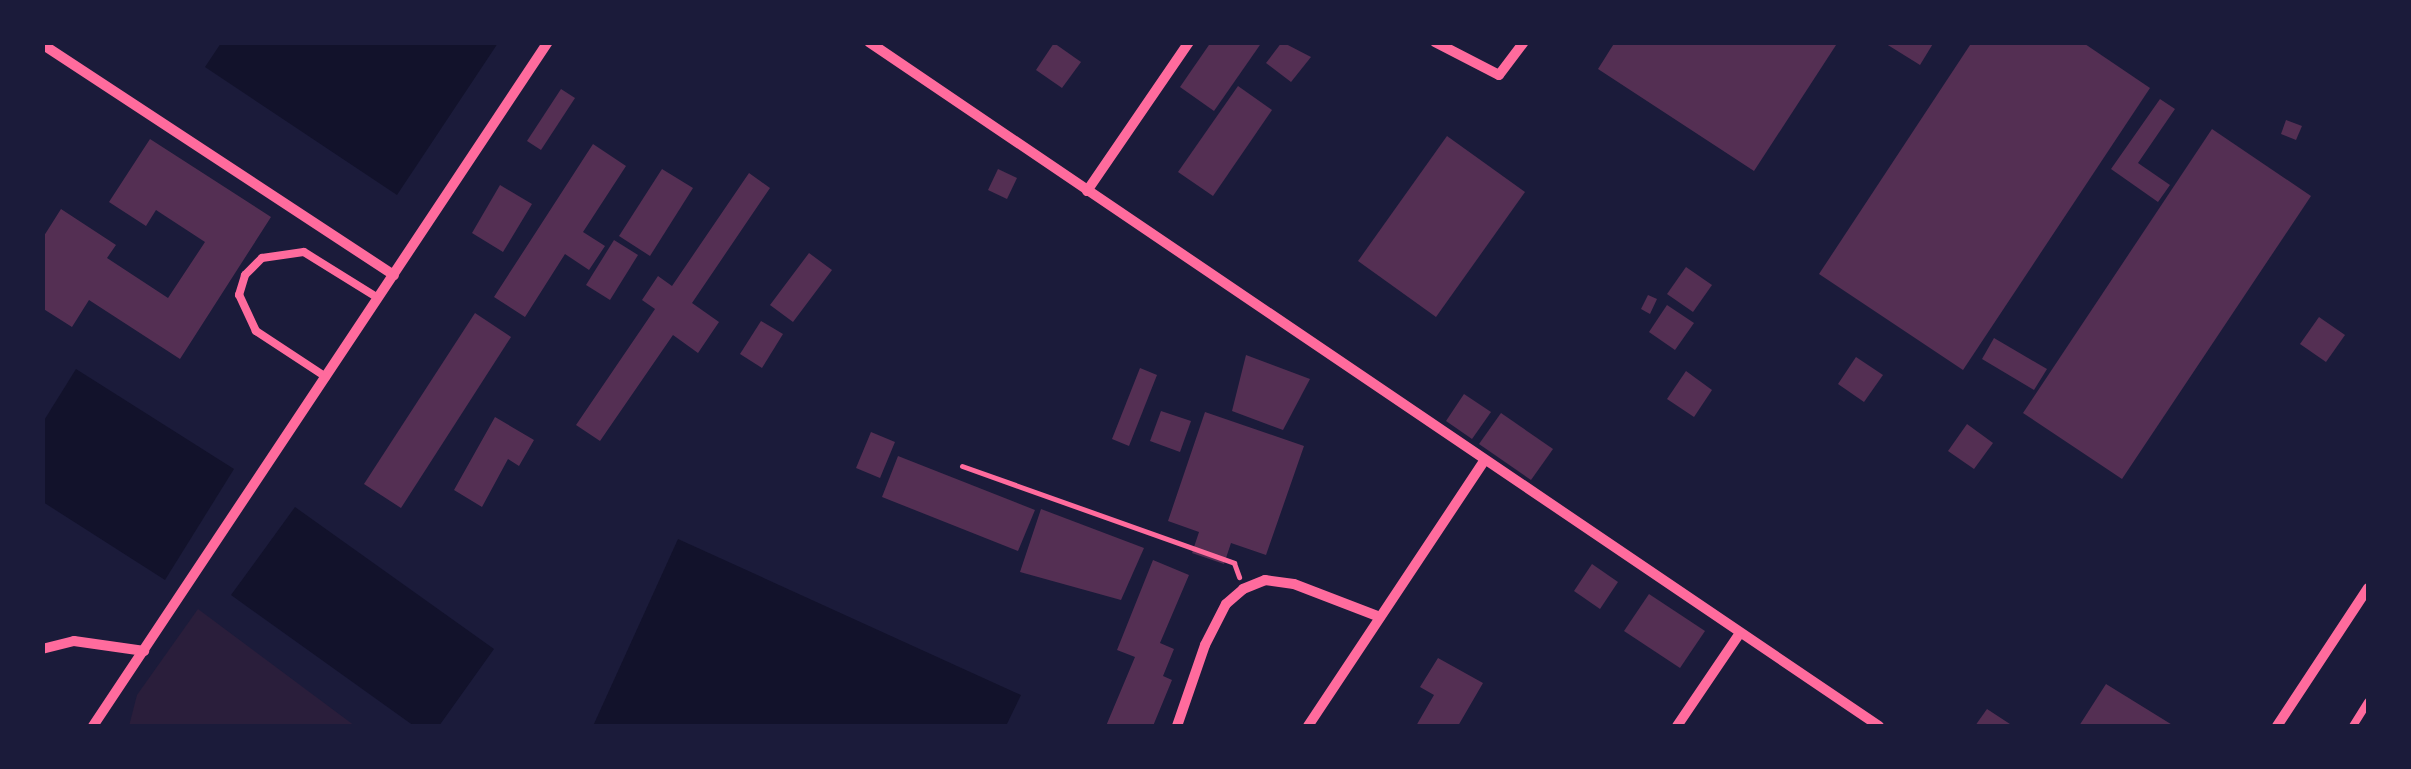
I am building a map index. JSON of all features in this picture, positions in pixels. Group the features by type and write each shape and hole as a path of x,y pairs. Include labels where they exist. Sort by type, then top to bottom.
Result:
{"street":[{"path":"93,726 548,42"},
{"path":"869,42 1879,726"},
{"path":"1086,190 1189,42"},
{"path":"1435,42 1498,75 1524,42"},
{"path":"42,44 394,275"},
{"path":"1308,726 1484,461"},
{"path":"1177,726 1205,645 1226,604 1243,589 1264,580 1294,584 1380,617"},
{"path":"2277,726 2368,588"},
{"path":"1676,726 1740,632"},
{"path":"42,648 74,641 144,650"}],"lane":[{"path":"326,377 256,331 239,295 246,275 262,258 304,252 378,298"},
{"path":"2352,726 2368,702"}],"path":[{"path":"962,466 1234,563 1243,589"}],"shaded area":[{"path":"221,42 498,43 397,195 205,67"},
{"path":"76,369 234,469 165,580 43,502 43,422"},
{"path":"295,507 494,649 439,726 414,726 231,595"},
{"path":"678,539 1021,695 1006,726 593,726"},
{"path":"198,609 355,726 129,726 137,695"}],"building":[{"path":"1211,42 1262,42 1214,111 1180,87"},
{"path":"1282,42 1311,57 1291,82 1266,63"},
{"path":"1615,42 1838,42 1754,171 1598,69"},
{"path":"1883,42 1934,42 1920,65"},
{"path":"1972,42 2082,42 2150,88 1963,370 1819,274"},
{"path":"1054,43 1081,62 1062,88 1036,70"},
{"path":"1238,86 1272,110 1213,196 1178,172"},
{"path":"561,89 575,98 541,150 527,141"},
{"path":"2160,99 2175,109 2138,163 2170,185 2158,202 2111,169"},
{"path":"2286,120 2302,126 2296,140 2281,134"},
{"path":"2212,129 2311,196 2122,479 2023,413"},
{"path":"1447,136 1525,192 1436,317 1358,261"},
{"path":"150,139 271,217 180,359 89,300 72,327 42,308 42,239 61,209 116,245 107,258 168,298 205,242 156,210 146,226 109,202"},
{"path":"593,144 626,166 583,232 605,246 589,270 565,254 525,317 494,297"},
{"path":"662,169 693,188 650,256 619,236"},
{"path":"998,169 1017,178 1007,199 988,190"},
{"path":"749,173 770,188 692,303 719,322 698,353 673,335 600,441 576,425 655,309 642,300 658,276 672,286"},
{"path":"500,185 532,204 503,252 472,233"},
{"path":"614,240 638,255 610,300 586,285"},
{"path":"809,253 832,270 793,322 770,305"},
{"path":"1686,267 1712,285 1693,312 1667,294"},
{"path":"1648,295 1657,299 1650,314 1641,309"},
{"path":"1667,305 1694,323 1675,350 1649,332"},
{"path":"475,313 511,337 401,508 364,484"},
{"path":"2319,317 2345,335 2326,362 2300,344"},
{"path":"761,321 783,334 762,368 740,354"},
{"path":"1994,338 2047,369 2034,390 1982,359"},
{"path":"1246,355 1310,379 1283,430 1232,411"},
{"path":"1856,357 1883,375 1864,402 1838,384"},
{"path":"1140,368 1157,375 1129,446 1112,439"},
{"path":"1686,371 1712,390 1694,417 1667,399"},
{"path":"1464,394 1491,412 1472,439 1446,421"},
{"path":"1161,411 1191,421 1180,452 1150,441"},
{"path":"1205,412 1304,446 1266,555 1231,543 1224,564 1192,553 1199,532 1168,521"},
{"path":"1501,413 1553,449 1531,480 1479,444"},
{"path":"495,417 534,440 519,466 508,459 482,507 454,490"},
{"path":"1967,424 1993,443 1974,469 1948,451"},
{"path":"871,432 895,442 880,478 856,468"},
{"path":"898,456 1035,510 1018,551 882,497"},
{"path":"1041,509 1144,548 1121,600 1020,572"},
{"path":"1153,560 1189,575 1160,643 1174,649 1163,676 1172,680 1153,726 1106,726 1135,657 1117,650"},
{"path":"1592,564 1618,582 1600,609 1574,591"},
{"path":"1649,594 1705,631 1680,668 1624,631"},
{"path":"1438,658 1483,683 1458,726 1416,726 1434,695 1420,687"},
{"path":"2106,684 2174,726 2079,726"},
{"path":"1987,709 2013,726 1975,726"}]}
